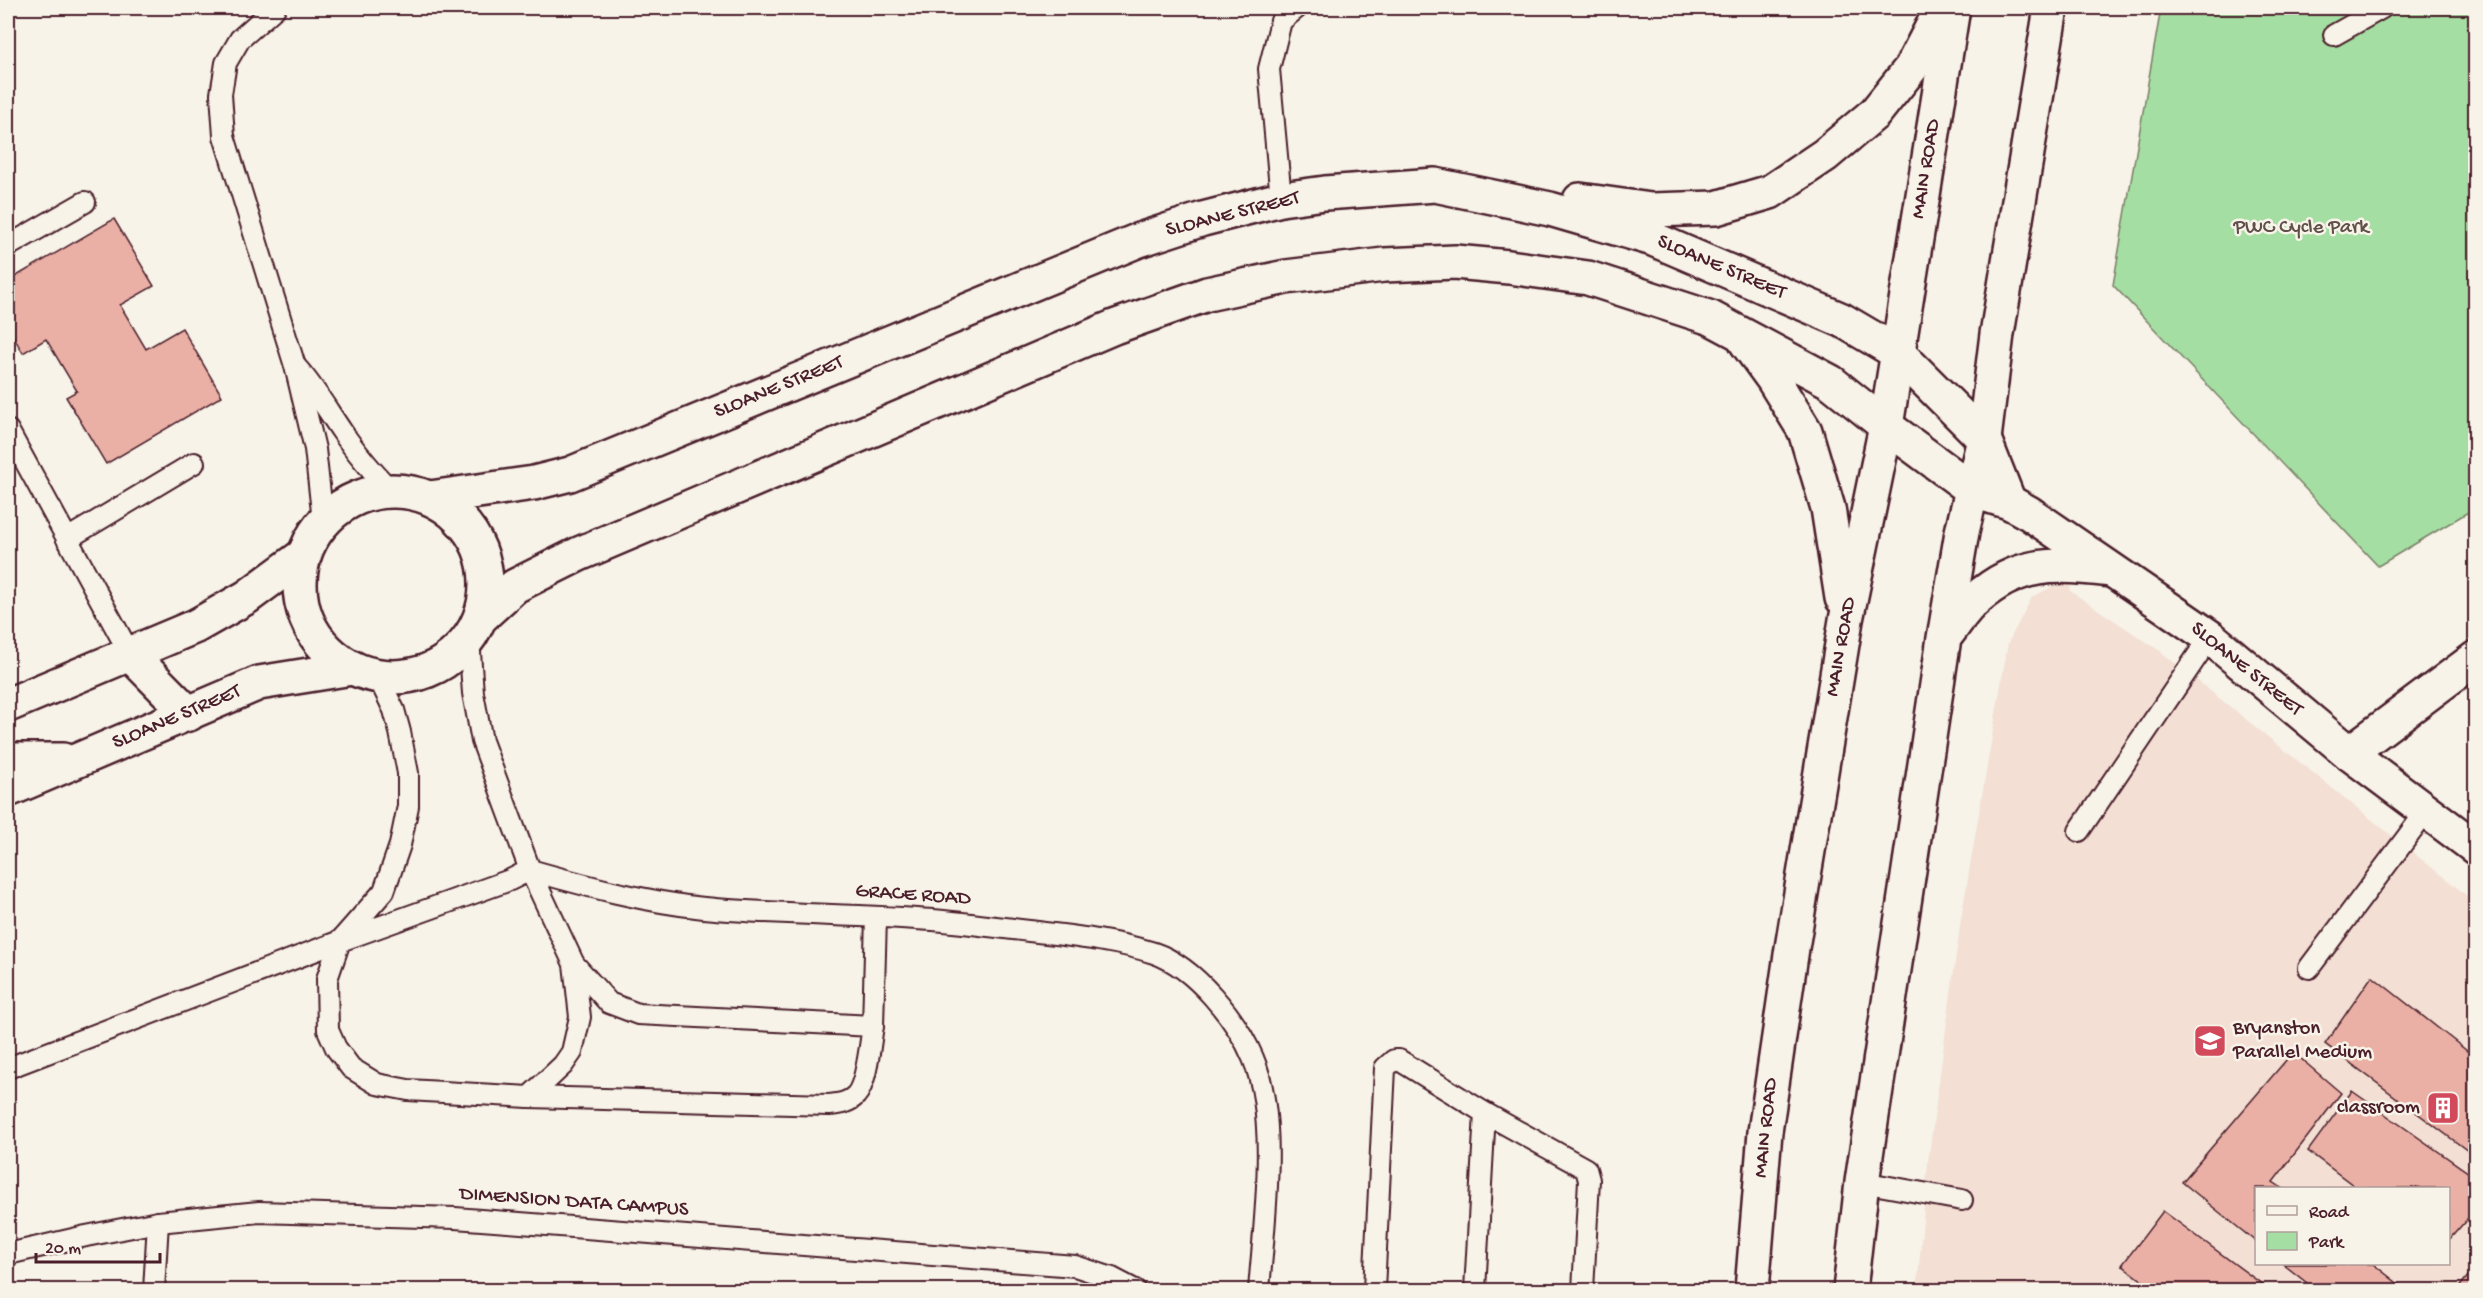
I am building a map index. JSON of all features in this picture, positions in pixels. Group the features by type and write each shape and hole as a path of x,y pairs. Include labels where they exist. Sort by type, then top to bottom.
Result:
{"street":[{"path":"1435,185 1556,197 1651,210 1716,208 1770,192 1825,155 1875,113 1911,68 1942,8"},
{"name":"MAIN ROAD","path":"1752,1290 1765,1132 1775,1061 1846,620 1886,426 1953,8"},
{"path":"1850,1290 1862,1182 1944,638 1962,532 1974,491 1984,439 1997,334 2051,8"},
{"name":"SLOANE STREET","path":"430,498 534,483 570,474 1139,240 1203,219 1281,199 1435,185 1550,208 1653,239 1842,320 1898,353 1984,439 2009,502"},
{"name":"SLOANE STREET","path":"475,628 515,586 579,554 1114,327 1207,294 1286,277 1383,265 1455,262 1509,267 1588,278 1711,318 1831,382 1974,491 2009,502 2029,513 2210,637 2349,753 2475,848"},
{"path":"1740,334 1773,379 1805,431 1828,508 1846,620"},
{"path":"390,490 430,498 454,513 473,534 484,561 487,589 475,628 451,658 428,671 403,677 365,673 330,654 313,633 302,608 298,581 303,555 323,521 342,506 365,494 390,490"},
{"path":"8,705 223,613 303,555"},
{"path":"1944,638 1974,600 1992,586 2019,573 2040,566 2067,564 2110,570"},
{"path":"130,654 189,714"},
{"path":"2349,753 2475,658"},
{"name":"SLOANE STREET","path":"8,790 259,683 365,673"},
{"path":"8,760 80,760"}],"lane":[{"path":"275,8 240,39 226,63 220,94 224,136 295,366 315,449 323,521"},
{"path":"1281,199 1269,69 1275,14 1297,8"},
{"path":"2334,35 2382,8"},
{"path":"8,246 85,202"},
{"path":"295,366 315,389 368,467 390,490"},
{"path":"8,430 130,654"},
{"path":"67,539 194,463"},
{"path":"475,628 473,693 482,741 530,870 574,964 609,1003 638,1014 873,1026"},
{"path":"2079,831 2210,637"},
{"path":"365,673 394,710 408,773 408,806 400,845 384,891 340,941 327,979 328,1030 336,1048 351,1068 376,1084 408,1090 529,1097 841,1104 856,1095 861,1086 873,1026 876,917"},
{"path":"2309,968 2426,812"},
{"path":"8,1068 340,941 510,880 530,870"},
{"name":"GRACE ROAD","path":"530,870 655,902 705,908 932,920 1088,938 1156,954 1188,974 1214,997 1237,1026 1254,1059 1263,1093 1268,1140 1259,1290"},
{"path":"529,1097 563,1065 575,1044 580,1017 574,964"},
{"path":"1374,1290 1385,1068 1389,1063 1399,1060 1485,1113 1586,1168 1589,1180 1583,1290"},
{"path":"1475,1290 1485,1113"},
{"path":"1862,1182 1962,1200"},
{"name":"DIMENSION DATA CAMPUS","path":"8,1254 158,1222 259,1212 455,1218 1075,1266 1112,1278 1135,1290"},
{"path":"154,1290 158,1222"}],"shaded area":[{"name":"Bryanston Parallel Medium","path":"2072,577 2070,591 2160,651 2475,902 2475,1290 1917,1290 1928,1162 1961,919 2008,643 2032,597"}],"green space":[{"name":"PWC Cycle Park","path":"2161,8 2475,8 2475,508 2378,566 2113,285"}],"building":[{"path":"114,219 154,286 120,305 146,349 182,328 222,396 106,464 66,397 77,391 46,339 23,353 8,327 8,281"},
{"name":"classroom","path":"2372,976 2476,1058 2476,1157 2325,1044"},
{"name":"classroom","path":"2293,1052 2341,1093 2273,1182 2280,1187 2255,1187 2255,1241 2182,1182"},
{"name":"classroom","path":"2352,1091 2476,1178 2476,1209 2450,1239 2450,1187 2356,1187 2308,1151"},
{"path":"2163,1211 2270,1290 2155,1290 2122,1265"},
{"path":"2284,1265 2374,1265 2406,1290 2316,1290"},
{"path":"2476,1266 2476,1290 2457,1290"}],"place":[{"name":"Bryanston Parallel Medium","path":"2210,1041"},
{"name":"classroom","path":"2443,1108"}]}
